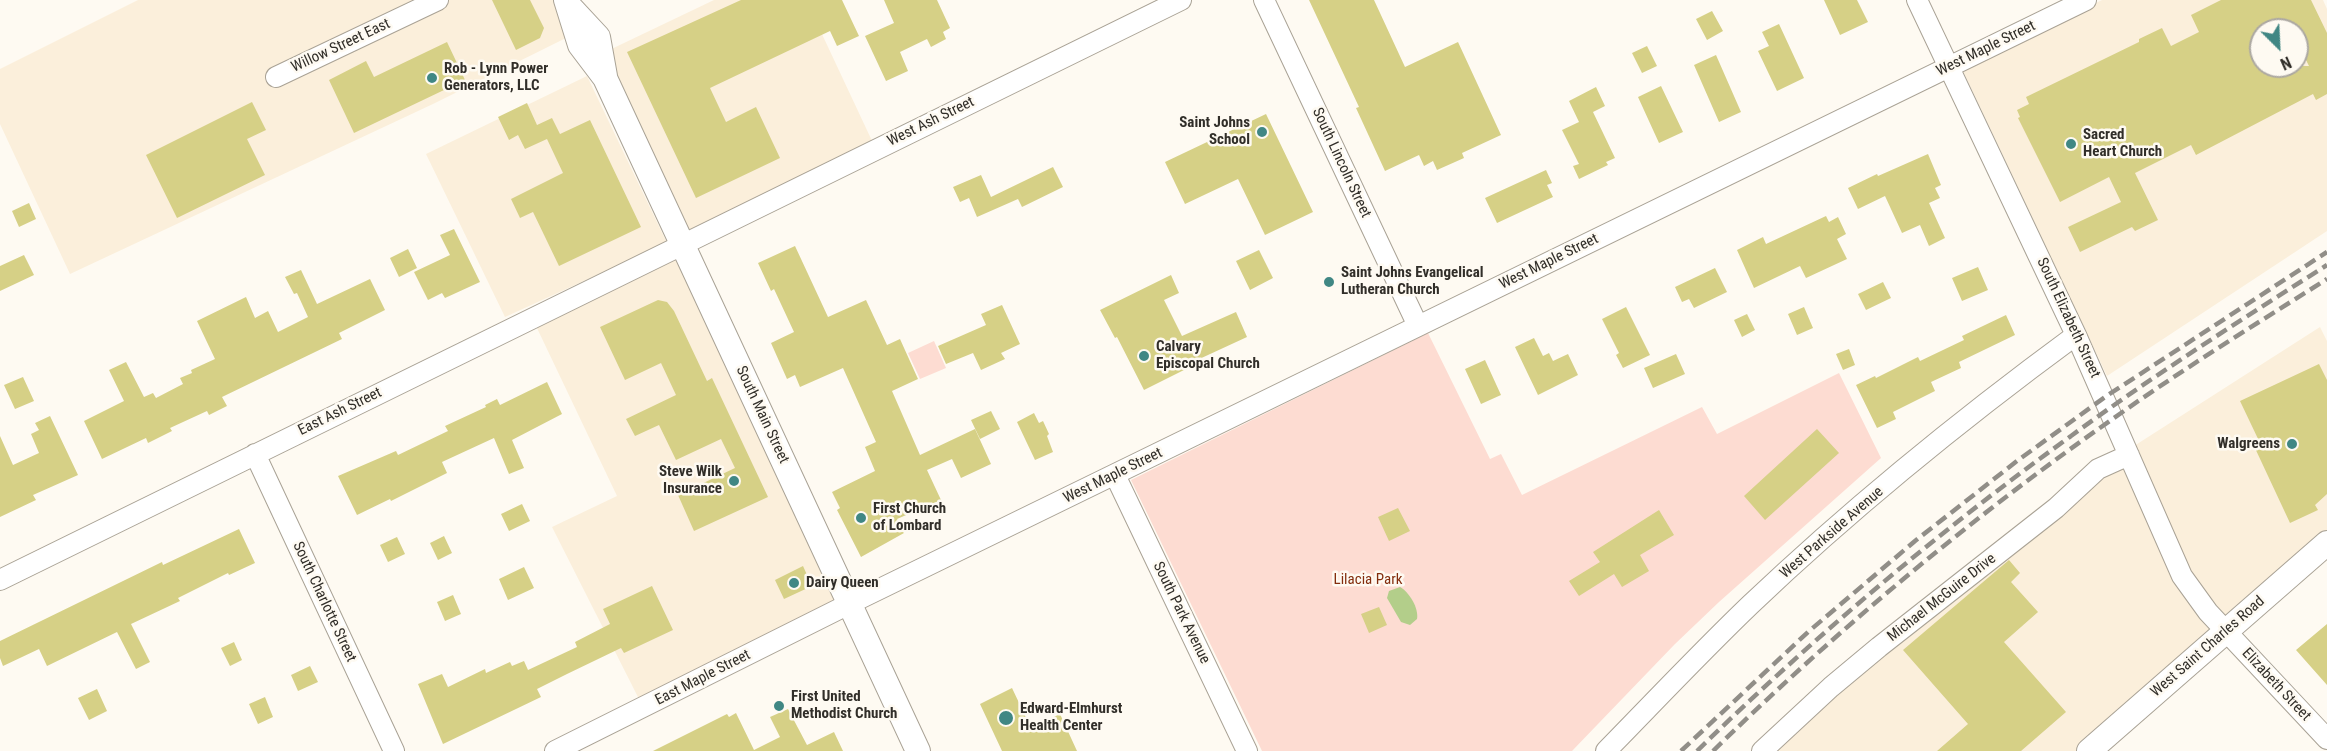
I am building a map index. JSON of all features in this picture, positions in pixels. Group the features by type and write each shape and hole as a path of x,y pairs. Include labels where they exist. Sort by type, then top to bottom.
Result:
{"main road":[{"name":"South Main Street","path":"566,2 580,45 605,78 918,751"},
{"name":"West Saint Charles Road","path":"2089,751 2327,543"}],"street":[{"name":"Willow Street East","path":"276,77 438,0"},
{"name":"West Ash Street","path":"681,244 1181,0"},
{"name":"South Lincoln Street","path":"1264,0 1418,326"},
{"name":"South Elizabeth Street","path":"1917,0 2076,335 2182,576 2208,612 2226,631"},
{"name":"West Maple Street","path":"851,603 2086,0"},
{"name":"East Ash Street","path":"0,580 681,244"},
{"name":"West Parkside Avenue","path":"1606,751 1751,605 1836,526 1921,456 2076,335"},
{"name":"South Charlotte Street","path":"255,454 394,751"},
{"name":"Michael McGuire Drive","path":"1762,751 1871,653 2056,508 2098,469 2129,455"},
{"name":"South Park Avenue","path":"1115,475 1247,751"},
{"name":"East Maple Street","path":"555,751 851,603"},
{"name":"Elizabeth Street","path":"2226,631 2327,738"}],"shaded area":[{"path":"138,0 553,0 570,36 433,104 70,274 0,124 0,69"},
{"path":"714,0 806,0 873,143 686,233 601,54"},
{"path":"2102,0 2323,0 2327,9 2327,231 2107,376 1962,69"},
{"path":"587,76 667,243 505,317 426,154"},
{"path":"675,258 841,600 640,701 552,527 617,496 536,326"},
{"path":"2320,327 2327,341 2327,532 2228,618 2189,574 2134,446"},
{"path":"2123,464 2178,587 2216,630 2078,751 1774,751 1825,700 2099,474"},
{"path":"1400,587 1410,596 1415,605 1417,619 1410,625 1401,622 1387,598 1389,591"}],"green space":[{"name":"Lilacia Park","path":"1428,333 1490,459 1501,454 1522,495 1702,407 1717,434 1839,373 1881,458 1719,602 1675,644 1572,751 1262,751 1131,480"},
{"path":"934,341 946,368 920,379 908,353"}],"building":[{"path":"492,0 530,0 544,28 540,38 516,50"},
{"path":"741,0 842,0 859,36 837,46 830,31 710,88 726,122 756,107 780,158 696,198 627,52"},
{"path":"884,0 937,0 950,28 943,32 946,39 931,47 927,39 900,52 908,71 886,81 865,36 894,23"},
{"path":"1309,0 1374,0 1405,67 1458,42 1501,135 1462,153 1464,158 1437,170 1433,161 1424,166 1419,155 1385,171 1356,108 1359,107"},
{"path":"1824,0 1857,0 1868,22 1840,35"},
{"path":"2221,0 2311,0 2327,33 2327,94 2316,100 2313,94 2196,155 2191,145 2135,173 2158,220 2135,231 2132,227 2080,252 2068,227 2121,202 2109,177 2060,202 2018,118 2020,117 2017,110 2029,104 2026,97 2139,42 2139,39 2162,28 2171,46 2199,32 2191,15"},
{"path":"1712,11 1723,31 1707,40 1696,19"},
{"path":"1779,24 1804,78 1777,91 1758,51 1769,46 1762,32"},
{"path":"447,42 465,80 354,133 329,80 366,61 374,77"},
{"path":"1647,46 1657,66 1642,73 1632,53"},
{"path":"1716,55 1741,112 1719,122 1694,65"},
{"path":"1661,86 1683,132 1659,143 1638,97"},
{"path":"1596,87 1605,106 1593,112 1615,158 1606,162 1608,165 1579,179 1573,166 1579,164 1562,130 1579,122 1569,101"},
{"path":"252,102 266,130 247,139 265,175 177,218 146,155"},
{"path":"527,103 537,125 552,118 560,134 590,120 641,227 559,266 533,212 520,218 511,199 563,173 547,139 525,149 518,135 509,140 498,117"},
{"path":"1266,114 1313,212 1265,235 1238,179 1185,204 1165,162"},
{"path":"1928,154 1941,185 1935,188 1940,198 1929,203 1945,238 1929,246 1920,225 1902,233 1885,196 1858,209 1848,188"},
{"path":"1053,167 1063,187 1022,207 1018,199 977,217 969,198 960,202 953,187 981,175 991,197"},
{"path":"1546,170 1552,183 1547,185 1553,197 1497,223 1485,198"},
{"path":"29,203 36,219 19,227 12,211"},
{"path":"1826,216 1829,222 1838,217 1846,234 1837,239 1847,259 1806,278 1800,266 1754,288 1737,250 1763,237 1766,244"},
{"path":"454,229 480,282 445,298 442,293 428,300 414,272 450,255 440,235"},
{"path":"795,246 828,317 866,300 887,345 900,339 918,379 892,391 920,455 975,429 991,464 961,478 952,459 927,470 941,500 897,519 904,533 861,557 837,510 840,508 832,492 875,471 865,447 876,442 843,368 800,387 795,375 787,379 771,343 794,332 774,289 771,291 758,263"},
{"path":"408,249 417,268 399,277 390,258"},
{"path":"1259,250 1273,278 1250,290 1236,261"},
{"path":"24,255 34,275 0,291 0,266"},
{"path":"1978,267 1988,290 1962,301 1952,278"},
{"path":"1715,268 1727,292 1694,308 1689,299 1682,302 1675,287"},
{"path":"301,270 317,304 370,279 385,310 339,333 342,339 222,397 227,406 209,415 207,411 170,428 172,431 148,443 146,438 102,459 84,421 124,401 109,370 126,362 144,397 153,393 156,398 183,384 180,378 215,359 197,321 246,297 255,318 268,311 278,332 308,317 297,293 294,294 285,277"},
{"path":"1171,275 1179,293 1164,300 1182,336 1236,312 1247,337 1195,361 1196,364 1144,390 1117,337 1115,338 1100,310"},
{"path":"1883,282 1891,298 1866,310 1858,294"},
{"path":"658,300 667,302 674,311 707,381 712,378 768,497 694,531 678,495 735,468 721,439 676,460 659,425 635,436 626,419 676,395 661,363 625,380 600,327"},
{"path":"1002,305 1020,344 1001,353 1005,359 981,370 973,353 946,364 938,346 986,325 981,314"},
{"path":"1626,307 1650,355 1623,368 1616,355 1619,353 1602,319"},
{"path":"1804,307 1813,328 1797,335 1788,314"},
{"path":"1747,314 1755,330 1742,337 1734,320"},
{"path":"2006,315 2015,335 1959,362 1961,368 1931,382 1935,391 1893,412 1896,419 1877,428 1856,385 1875,376 1876,378 1918,357 1920,361 1964,340 1962,336"},
{"path":"1534,338 1543,356 1549,353 1553,361 1568,354 1578,375 1538,395 1515,347"},
{"path":"1849,349 1855,365 1843,370 1836,354"},
{"path":"1676,354 1685,374 1653,388 1644,368"},
{"path":"1485,360 1501,395 1481,404 1465,369"},
{"name":"Walgreens","path":"2319,364 2327,380 2327,494 2315,505 2318,510 2290,523 2254,446 2260,443 2240,401"},
{"path":"23,377 34,401 15,409 4,385"},
{"path":"547,382 562,414 512,440 524,468 509,474 494,438 442,462 447,473 357,515 338,476 396,451 398,455 448,431 445,426 486,407 485,405 497,399 500,405"},
{"path":"991,411 1000,429 980,439 971,420"},
{"path":"1034,413 1039,423 1043,421 1053,452 1035,460 1017,422"},
{"path":"50,416 78,475 33,495 36,500 0,517 0,436 13,465 39,453 31,434 39,430 35,423"},
{"path":"1817,429 1839,453 1765,520 1744,496"},
{"path":"522,504 530,521 509,531 501,514"},
{"path":"1398,508 1410,531 1389,541 1378,517"},
{"path":"1659,510 1674,535 1640,555 1649,571 1622,587 1614,574 1579,596 1569,581 1600,562 1593,552"},
{"path":"239,529 255,563 229,575 228,573 178,598 180,601 131,624 150,662 136,669 117,632 47,666 39,649 3,666 0,658 0,641 162,562 163,565"},
{"path":"444,536 452,553 438,560 430,543"},
{"path":"397,537 405,554 388,562 380,545"},
{"path":"2009,560 2020,573 2011,582 2038,612 2004,642 2066,712 2021,751 1937,751 1968,724 1903,650"},
{"name":"Dairy Queen","path":"803,566 812,586 784,599 775,580"},
{"path":"524,567 534,588 508,600 499,579"},
{"path":"652,586 673,630 624,653 621,648 567,674 537,689 541,697 443,744 418,684 442,674 448,687 485,669 486,673 510,662 512,666 524,661 528,670 577,647 575,642 610,624 603,609"},
{"path":"453,595 461,614 445,621 437,602"},
{"path":"1379,607 1387,625 1369,633 1361,614"},
{"path":"2327,624 2327,685 2296,650"},
{"path":"234,642 242,660 230,666 221,648"},
{"path":"310,666 318,682 298,691 291,675"},
{"name":"Edward-Elmhurst Health Center","path":"1012,688 1031,728 1060,714 1077,751 1002,751 980,704"},
{"path":"97,689 107,711 89,720 78,698"},
{"path":"265,697 273,717 258,724 249,704"},
{"path":"788,709 807,745 834,732 843,751 653,751 727,714 729,717 736,713 754,750 780,737 770,717"}],"railway":[{"path":"1681,751 1808,632 1915,541 2017,461 2105,397 2327,252"},
{"path":"1697,751 1832,626 1973,509 2134,391 2327,265"},
{"path":"1713,751 1857,619 1957,535 2009,495 2140,400 2327,279"}],"place":[{"name":"Rob - Lynn Power Generators, LLC","path":"432,78"},
{"name":"Saint Johns School","path":"1262,132"},
{"name":"Sacred Heart Church","path":"2071,144"},
{"name":"Saint Johns Evangelical Lutheran Church","path":"1329,282"},
{"name":"Calvary Episcopal Church","path":"1144,356"},
{"name":"Walgreens","path":"2292,444"},
{"name":"Steve Wilk Insurance","path":"734,481"},
{"name":"First Church of Lombard","path":"861,518"},
{"name":"Dairy Queen","path":"794,583"},
{"name":"First United Methodist Church","path":"779,706"},
{"name":"Edward-Elmhurst Health Center","path":"1006,718"}]}
